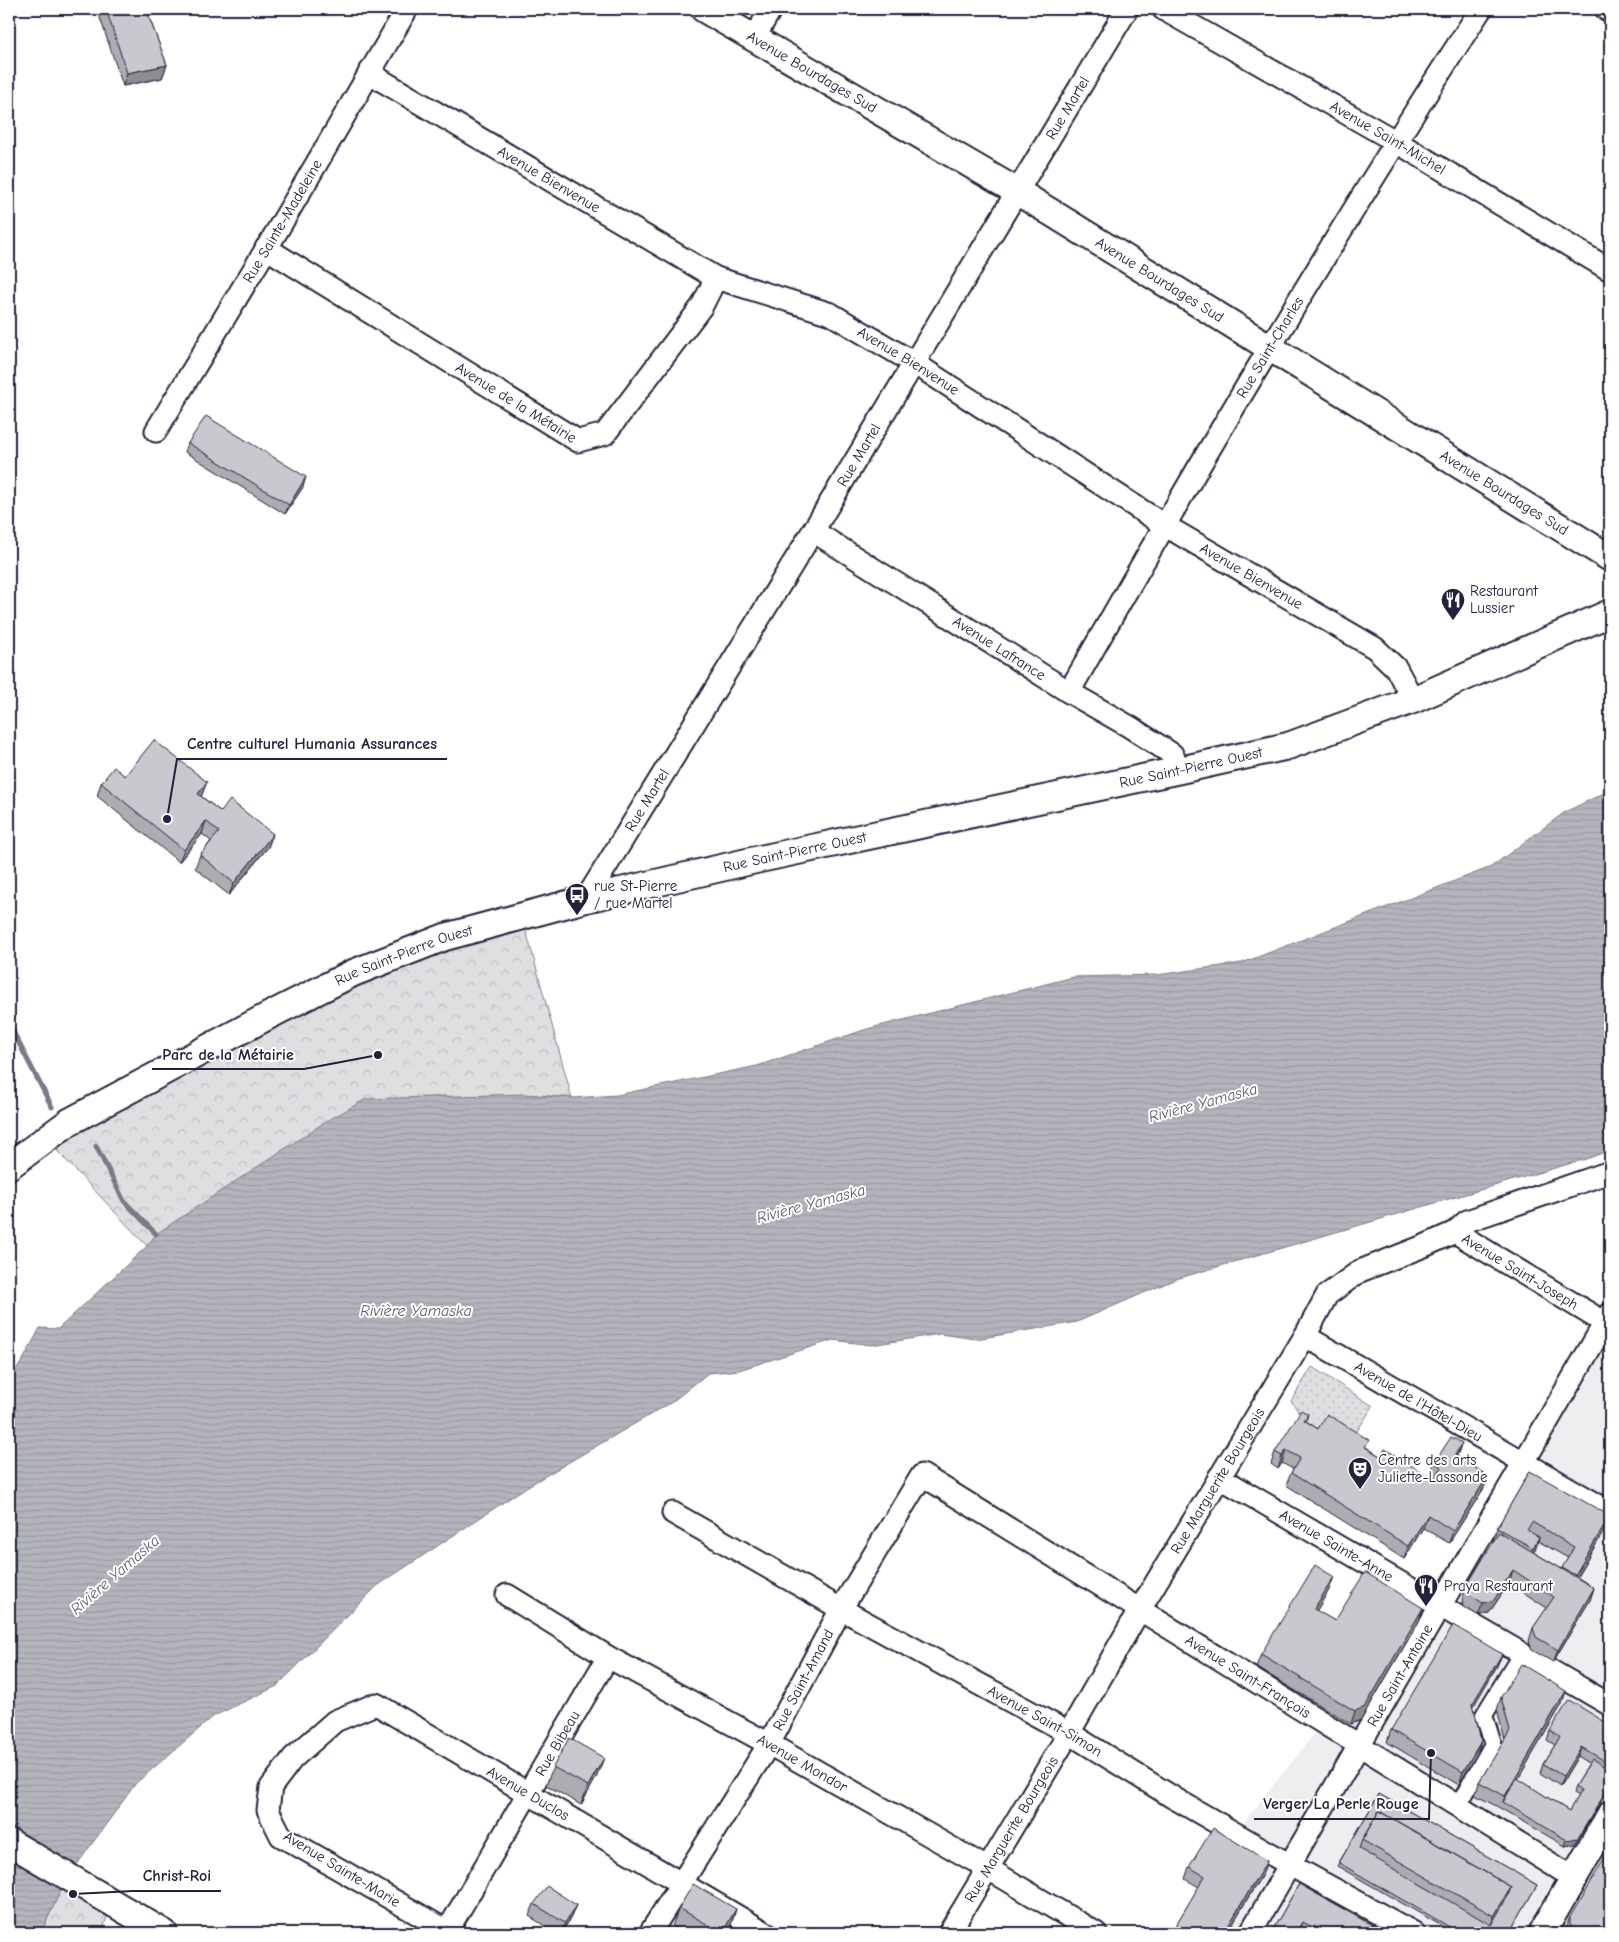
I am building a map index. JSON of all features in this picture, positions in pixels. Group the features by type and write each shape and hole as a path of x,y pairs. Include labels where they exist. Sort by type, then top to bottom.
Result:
{"street":[{"name":"Rue Sainte-Madeleine","path":"156,431 407,9"},
{"name":"Avenue Bourdages Sud","path":"704,9 1018,192 1610,558"},
{"path":"754,38 771,9"},
{"name":"Rue Martel","path":"586,899 813,531 1127,9"},
{"name":"Avenue Saint-Michel","path":"1163,9 1395,141 1610,270"},
{"name":"Rue Saint-Charles","path":"1069,692 1164,525 1395,141 1481,9"},
{"path":"1606,9 1610,11"},
{"name":"Avenue Bienvenue","path":"369,73 716,278 831,314 914,363 1164,525 1375,648 1396,668 1413,700"},
{"name":"Avenue de la Métairie","path":"266,248 578,441 605,434 702,306 716,278"},
{"name":"Avenue Lafrance","path":"813,531 1069,692 1130,726 1172,754 1180,770"},
{"name":"Rue Saint-Pierre Ouest","path":"9,1166 69,1122 353,973 445,937 586,899 760,859 1288,746 1413,700 1610,613"},
{"name":"Rue Marguerite Bourgeois","path":"949,1933 1070,1733 1140,1609 1305,1336 1327,1295 1360,1271 1455,1232 1467,1221 1610,1172"},
{"name":"Avenue Saint-Joseph","path":"1455,1232 1608,1321"},
{"name":"Rue Saint-Antoine","path":"1250,1933 1523,1463 1608,1321"},
{"name":"Avenue de l'Hôtel-Dieu","path":"1305,1336 1610,1512"},
{"name":"Rue Saint-Amand","path":"650,1933 769,1744 841,1609 922,1475"},
{"name":"Avenue Saint-François","path":"922,1475 1574,1878"},
{"name":"Avenue Sainte-Anne","path":"1219,1477 1610,1705"},
{"name":"Avenue Saint-Simon","path":"672,1513 841,1609 1070,1733 1167,1794 1290,1865 1414,1933"},
{"name":"Avenue Mondor","path":"507,1595 608,1657 769,1744 987,1868 1096,1933"},
{"path":"1458,1806 1494,1744 1484,1715 1522,1653"},
{"name":"Rue Bibeau","path":"448,1932 608,1657"},
{"name":"Avenue Duclos","path":"293,1758 335,1721 376,1704 766,1933"},
{"name":"Avenue Sainte-Marie","path":"293,1758 271,1787 268,1810 282,1836 448,1932"},
{"path":"1542,1933 1610,1815"},
{"path":"9,1842 164,1933"}],"shaded area":[{"path":"1610,1326 1610,1933 1177,1933 1226,1845 1323,1723 1300,1708 1370,1565 1440,1605"}],"green space":[{"path":"522,916 572,1098 523,1094 147,1246 46,1139 268,1016"},
{"path":"1312,1367 1373,1406 1350,1442 1318,1433 1310,1428 1291,1401"},
{"path":"65,1881 110,1907 102,1933 41,1933"}],"water":[{"name":"Rivière Yamaska","path":"1610,790 1610,1150 1589,1158 1176,1279 1077,1322 976,1339 940,1334 871,1345 833,1340 739,1370 708,1373 672,1402 528,1486 377,1586 277,1686 214,1716 136,1783 65,1881 41,1933 9,1933 9,1381 40,1328 58,1329 147,1246 156,1234 325,1122 366,1099 523,1094 572,1098 617,1095 757,1066 867,1029 1074,977 1157,975 1242,963 1491,867 1565,812"}],"building":[{"path":"106,9 146,9 167,65 127,73"},
{"path":"206,416 306,477 289,505 188,443"},
{"path":"154,740 207,782 198,794 221,812 230,800 273,834 234,883 200,855 219,832 206,821 184,850 101,783 114,767 125,776"},
{"name":"Centre des arts Juliette-Lassonde","path":"1301,1410 1308,1414 1304,1420 1318,1429 1327,1414 1369,1440 1365,1447 1380,1456 1385,1449 1434,1480 1442,1467 1434,1463 1451,1437 1462,1443 1455,1455 1488,1476 1453,1531 1428,1515 1408,1546 1291,1473 1300,1458 1286,1450 1282,1456 1275,1452"},
{"path":"1530,1471 1610,1516 1575,1575 1562,1568 1574,1547 1532,1522 1527,1530 1539,1537 1533,1548 1497,1528"},
{"path":"1499,1532 1594,1588 1558,1650 1536,1637 1533,1628 1554,1597 1513,1570 1494,1600 1483,1603 1468,1594 1466,1587"},
{"path":"1315,1565 1334,1577 1314,1609 1335,1621 1365,1572 1423,1608 1365,1707 1355,1711 1261,1654"},
{"path":"1453,1625 1502,1654 1473,1703 1481,1741 1463,1772 1391,1730"},
{"path":"1521,1664 1566,1691 1505,1796 1479,1782 1510,1731 1501,1697"},
{"path":"1569,1700 1610,1725 1610,1764 1581,1747 1563,1776 1543,1764 1560,1737 1550,1731"},
{"path":"569,1738 604,1758 588,1786 553,1767"},
{"path":"1592,1759 1610,1770 1610,1785 1578,1838 1567,1840 1503,1802 1517,1778 1569,1811 1581,1790 1575,1786"},
{"path":"1379,1794 1537,1885 1509,1933 1460,1933 1339,1863","holes":["1379,1811 1511,1887 1508,1896 1491,1925 1359,1849 1362,1840"]},
{"path":"1379,1811 1511,1887 1494,1916 1362,1840"},
{"path":"1213,1828 1267,1861 1224,1933 1171,1933 1205,1876 1189,1867"},
{"path":"1610,1849 1610,1933 1577,1933 1570,1930 1570,1917"},
{"path":"693,1884 736,1909 722,1933 679,1908"},
{"path":"1299,1884 1386,1933 1323,1933 1303,1922 1297,1933 1271,1933"},
{"path":"547,1886 576,1905 565,1923 534,1904"}],"waterway":[{"path":"9,1024 52,1107"},
{"path":"96,1146 124,1201 156,1234"}],"place":[{"name":"Restaurant Lussier","path":"1453,621"},
{"name":"Centre culturel Humania Assurances","path":"167,819"},
{"name":"rue St-Pierre / rue Martel","path":"577,916"},
{"name":"Parc de la Métairie","path":"378,1055"},
{"name":"Centre des arts Juliette-Lassonde","path":"1360,1490"},
{"name":"Praya Restaurant","path":"1426,1607"},
{"name":"Verger La Perle Rouge","path":"1431,1753"},
{"name":"Christ-Roi","path":"73,1894"}]}
